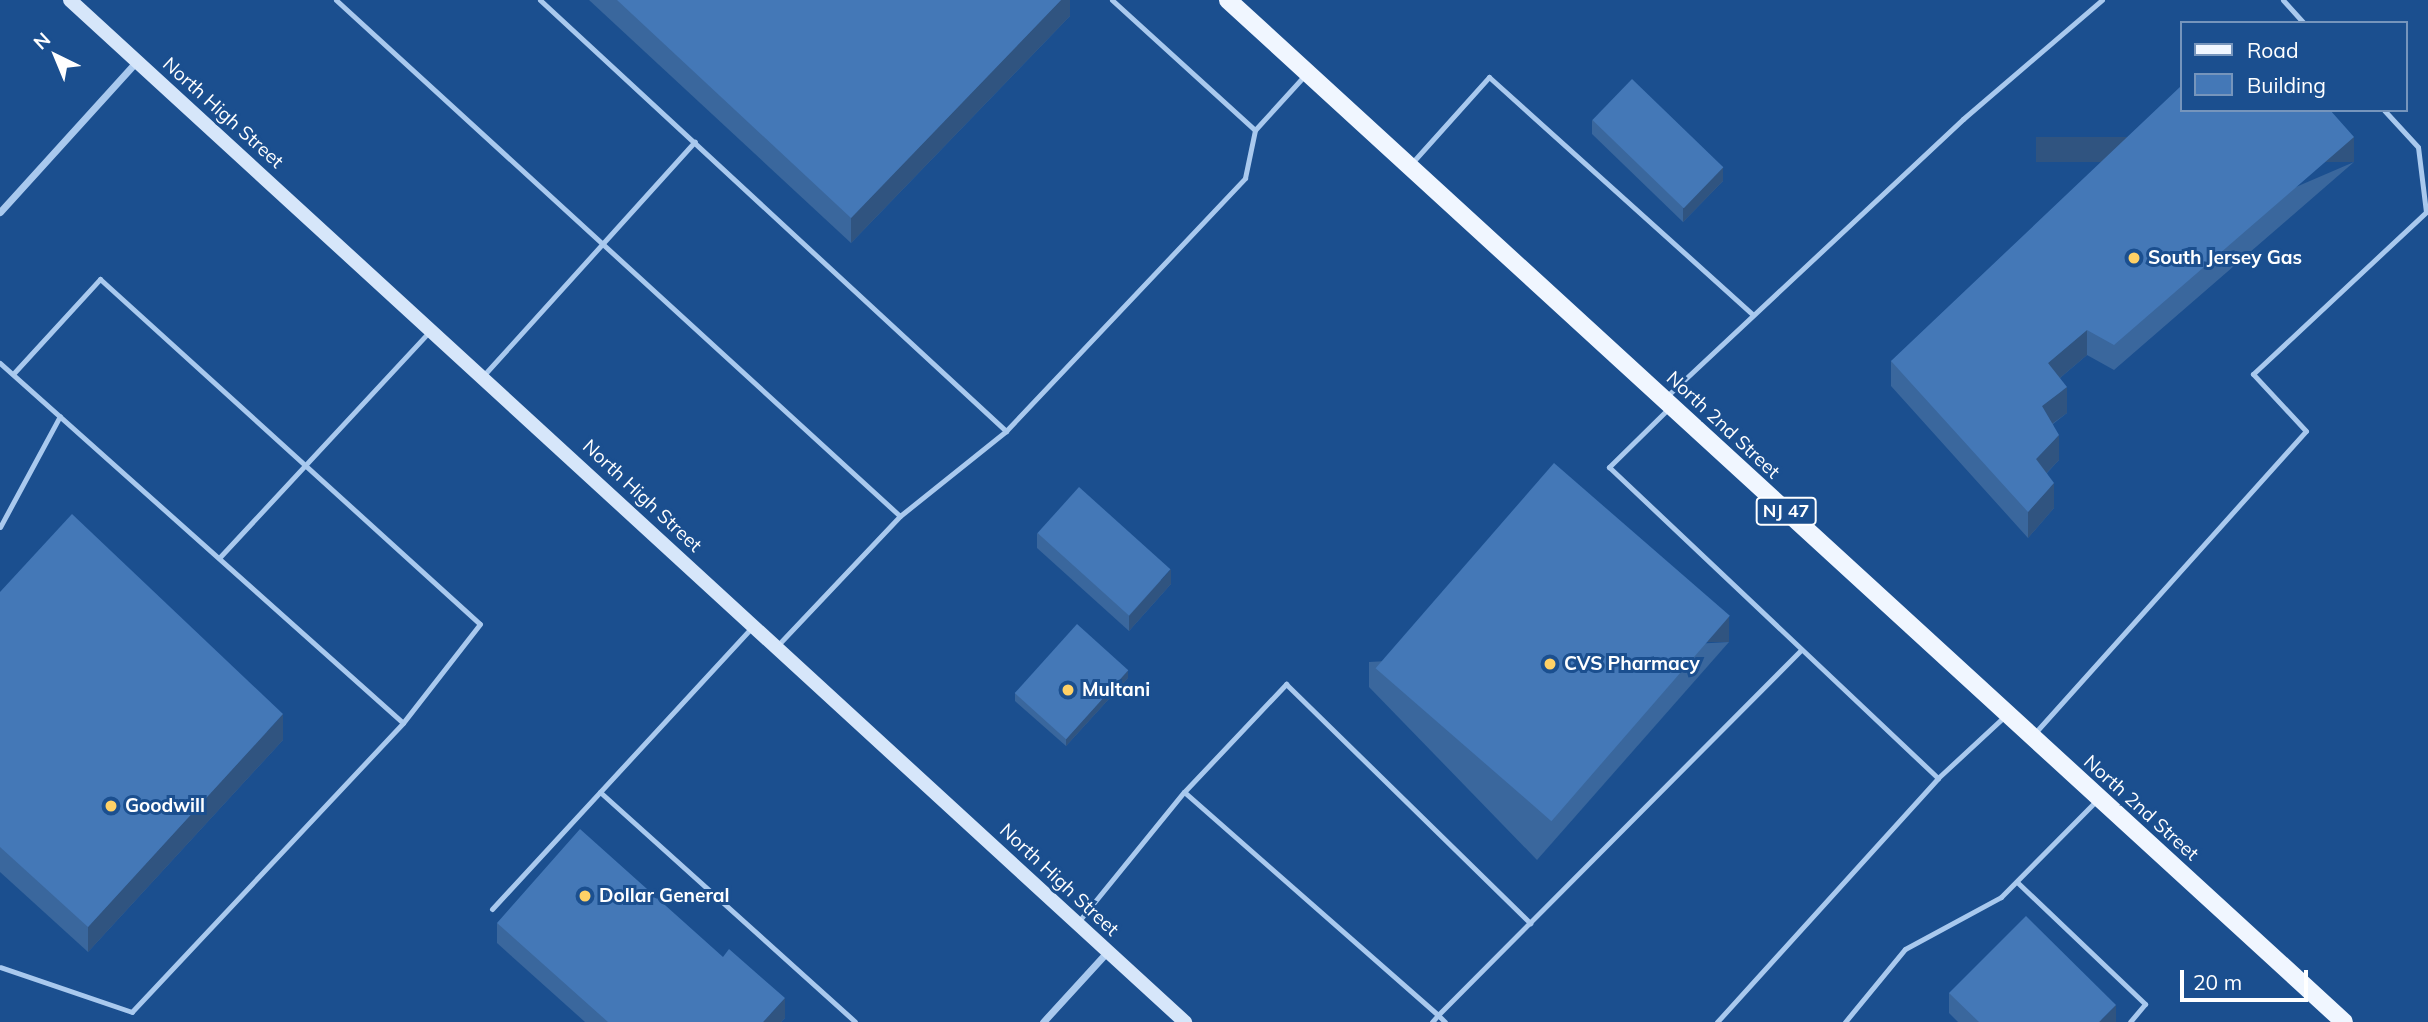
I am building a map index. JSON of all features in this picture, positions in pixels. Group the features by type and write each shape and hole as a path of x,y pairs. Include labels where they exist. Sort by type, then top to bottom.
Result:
{"main road":[{"name":"North 2nd Street","path":"1228,0 2344,1022"}],"street":[{"name":"North High Street","path":"70,0 1185,1022"},
{"path":"0,212 137,61"},
{"path":"1044,1022 1108,951"}],"lane":[{"path":"336,0 900,516"},
{"path":"540,0 1006,432"},
{"path":"1112,0 1255,130"},
{"path":"1938,779 1609,467 1667,402 1753,315 1963,119 2102,0"},
{"path":"2283,0 2302,21"},
{"path":"776,646 900,516 1006,432 1245,178 1255,130 1307,72"},
{"path":"1409,166 1489,77 1753,315"},
{"path":"2032,737 2306,431 2253,374 2426,212 2417,147 2386,112"},
{"path":"483,376 695,141"},
{"path":"0,967 132,1012 403,723 480,624 100,279 13,374"},
{"path":"219,558 431,329"},
{"path":"0,363 403,723"},
{"path":"0,527 60,416"},
{"path":"492,909 754,625"},
{"path":"1432,1022 1800,651"},
{"path":"1077,924 1184,792 1286,684 1530,923"},
{"path":"1717,1022 1938,779 2008,714"},
{"path":"600,792 855,1022"},
{"path":"1184,792 1445,1022"},
{"path":"1845,1022 1905,950 2001,897 2099,798"},
{"path":"2017,882 2145,1004 2130,1022"}],"building":[{"path":"617,0 1061,0 851,218"},
{"path":"1632,79 1723,167 1684,208 1592,120"},
{"name":"South Jersey Gas","path":"2180,87 2180,112 2332,112 2354,137 2114,345 2087,330 2048,363 2067,387 2042,406 2059,435 2036,459 2054,483 2028,512 1891,361"},
{"name":"CVS Pharmacy","path":"1554,463 1730,616 1551,821 1376,668"},
{"path":"1079,487 1170,569 1129,615 1038,533"},
{"name":"Goodwill","path":"72,514 283,714 88,927 0,847 0,592"},
{"path":"1077,624 1128,670 1066,739 1015,693"},
{"name":"Dollar General","path":"580,829 723,957 729,949 785,998 763,1022 608,1022 497,923"},
{"path":"2026,916 2116,1005 2099,1022 1979,1022 1949,993"}],"place":[{"name":"South Jersey Gas","path":"2134,258"},
{"name":"CVS Pharmacy","path":"1550,664"},
{"name":"Multani","path":"1068,690"},
{"name":"Goodwill","path":"111,806"},
{"name":"Dollar General","path":"585,896"}]}
